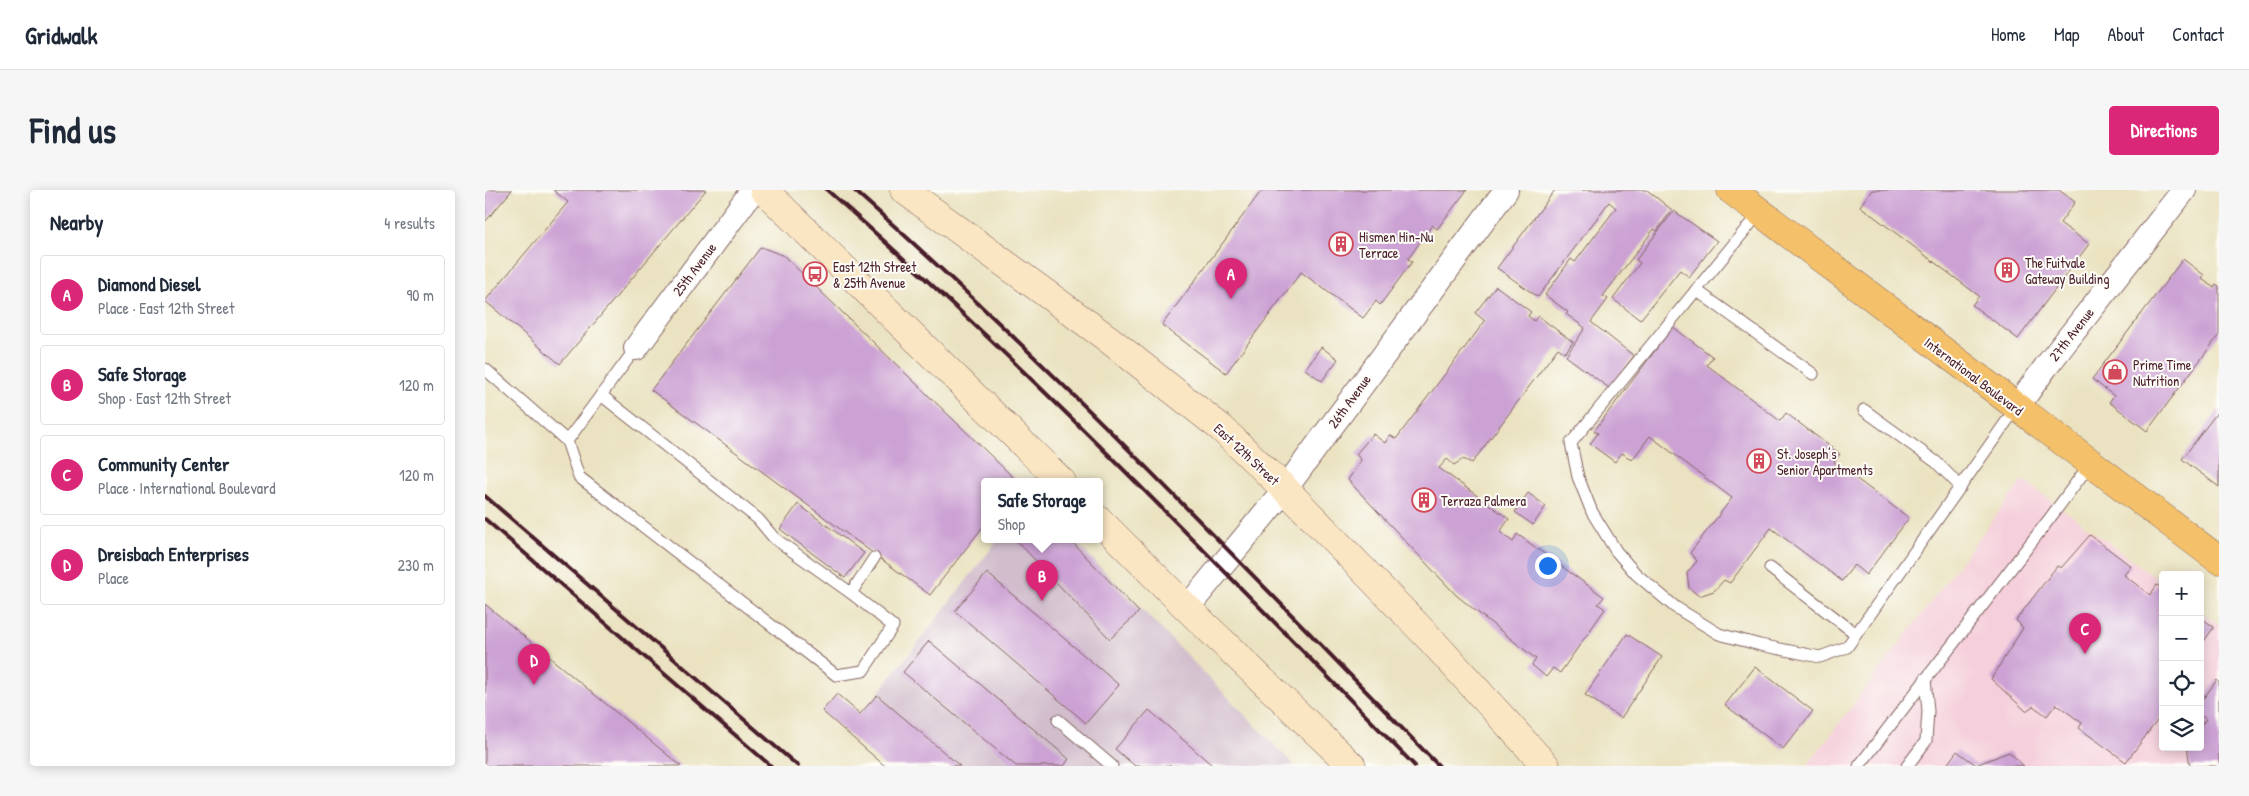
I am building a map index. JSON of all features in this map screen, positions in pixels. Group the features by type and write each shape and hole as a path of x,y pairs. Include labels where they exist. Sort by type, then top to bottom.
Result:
{"main road":[{"path":"764,190 1058,478"},
{"name":"East 12th Street","path":"904,190 1107,338 1221,428 1285,489 1433,642 1546,766"},
{"name":"International Boulevard","path":"1731,190 2219,560"},
{"path":"1103,524 1187,608 1352,766"}],"street":[{"name":"25th Avenue","path":"636,348 753,190"},
{"name":"26th Avenue","path":"1187,608 1285,489 1507,190"},
{"name":"27th Avenue","path":"2017,408 2045,368 2184,190"}],"lane":[{"path":"1760,212 1571,443 1578,477 1593,512 1616,551 1636,574 1675,607 1719,634 1820,658 1847,647 2017,408"},
{"path":"1696,290 1813,374"},
{"path":"567,441 636,348"},
{"path":"485,369 567,441 579,477 836,675 863,671 893,626 851,593 774,538 758,519 601,396"},
{"path":"1864,410 1936,462 1961,487"},
{"path":"1859,766 2090,464"},
{"path":"851,593 874,558"},
{"path":"1770,568 1856,634"},
{"path":"1907,766 1926,741 1928,711 1925,679"},
{"path":"1058,720 1112,766"}],"shaded area":[{"path":"2023,480 2159,580 2159,751 2204,751 2204,614 2219,625 2219,766 1807,766"},
{"path":"996,543 1077,543 1295,766 885,766 845,731 877,695"}],"building":[{"path":"485,190 512,190 485,222"},
{"path":"553,190 706,190 560,364 485,301 568,202"},
{"name":"Hismen Hin-Nu Terrace","path":"1262,190 1467,190 1437,229 1432,225 1408,259 1412,262 1380,305 1376,301 1363,318 1301,272 1226,373 1162,325"},
{"path":"1555,190 1647,190 1672,210 1657,231 1654,229 1603,296 1608,299 1591,322 1634,356 1609,388 1566,356 1585,328 1566,314 1568,312 1545,295 1571,259 1575,262 1616,208 1609,202 1538,297 1497,268"},
{"name":"The Fuitvale Gateway Building","path":"1872,190 2059,190 2075,202 2060,223 2089,244 2018,339 1972,305 1979,296 1860,206"},
{"path":"1674,211 1717,241 1689,277 1680,270 1640,320 1613,299 1640,263 1636,260"},
{"path":"761,247 784,256 1014,478 981,478 981,529 930,595 651,390"},
{"path":"2183,259 2204,275 2202,279 2214,288 2216,284 2219,286 2219,335 2147,431 2109,402 2114,396 2092,379"},
{"name":"Terraza Palmera","path":"1496,286 1531,312 1528,316 1534,321 1538,316 1573,342 1565,353 1558,348 1472,463 1463,459 1454,465 1447,459 1439,468 1509,519 1500,532 1513,542 1517,534 1604,597 1598,604 1605,609 1560,673 1553,668 1546,677 1532,665 1536,659 1456,595 1348,480 1361,460 1356,454 1373,434 1385,443 1390,435 1396,439 1485,321 1475,313"},
{"name":"St. Joseph’s Senior Apartments","path":"1673,327 1713,357 1707,365 1780,421 1786,413 1840,454 1834,462 1909,518 1866,575 1854,565 1842,581 1771,528 1730,583 1724,580 1714,591 1699,596 1689,588 1687,573 1697,561 1690,553 1732,498 1650,436 1632,460 1622,453 1615,462 1590,444 1598,433 1594,431"},
{"path":"1321,347 1338,359 1322,381 1305,369"},
{"path":"2219,410 2219,487 2182,459"},
{"path":"1528,493 1546,506 1533,525 1515,512"},
{"path":"798,504 864,553 845,578 780,529"},
{"path":"2090,535 2131,566 2124,575 2150,595 2157,585 2159,586 2159,718 2126,762 2079,728 2082,723 2056,704 2047,716 2033,706 2026,711 1991,679 2023,628 2016,620 2057,566 2061,568"},
{"path":"1019,543 1073,543 1139,612 1110,639"},
{"path":"987,573 1119,685 1086,723 955,611"},
{"path":"485,604 681,766 485,766"},
{"path":"2204,620 2214,627 2204,641"},
{"path":"1627,634 1662,657 1621,718 1585,695"},
{"path":"929,641 1069,759 1064,766 1016,766 903,672"},
{"path":"1755,667 1813,711 1783,749 1725,705"},
{"path":"2217,680 2219,682 2219,766 2190,766 2188,751 2204,751 2204,722 2206,719 2204,718 2204,698"},
{"path":"837,694 860,714 877,695 960,766 885,766 822,711"},
{"path":"1149,710 1213,766 1135,766 1115,749"},
{"path":"1957,751 1976,765 2009,752 2024,766 1946,766"}],"railway":[{"path":"827,190 904,259 1053,400 1199,545 1415,766"},
{"path":"854,190 1079,400 1439,766"},
{"path":"485,496 798,766"},
{"path":"485,519 771,766"}],"place":[{"name":"Hismen Hin-Nu Terrace","path":"1341,244"},
{"name":"The Fuitvale Gateway Building","path":"2007,270"},
{"name":"East 12th Street & 25th Avenue","path":"815,274"},
{"name":"Diamond Diesel","path":"1231,299"},
{"name":"Prime Time Nutrition","path":"2115,372"},
{"name":"St. Joseph’s Senior Apartments","path":"1759,461"},
{"name":"Terraza Palmera","path":"1424,500"},
{"name":"Safe Storage","path":"1042,601"},
{"name":"Community Center","path":"2085,654"},
{"name":"Dreisbach Enterprises","path":"534,685"}]}
